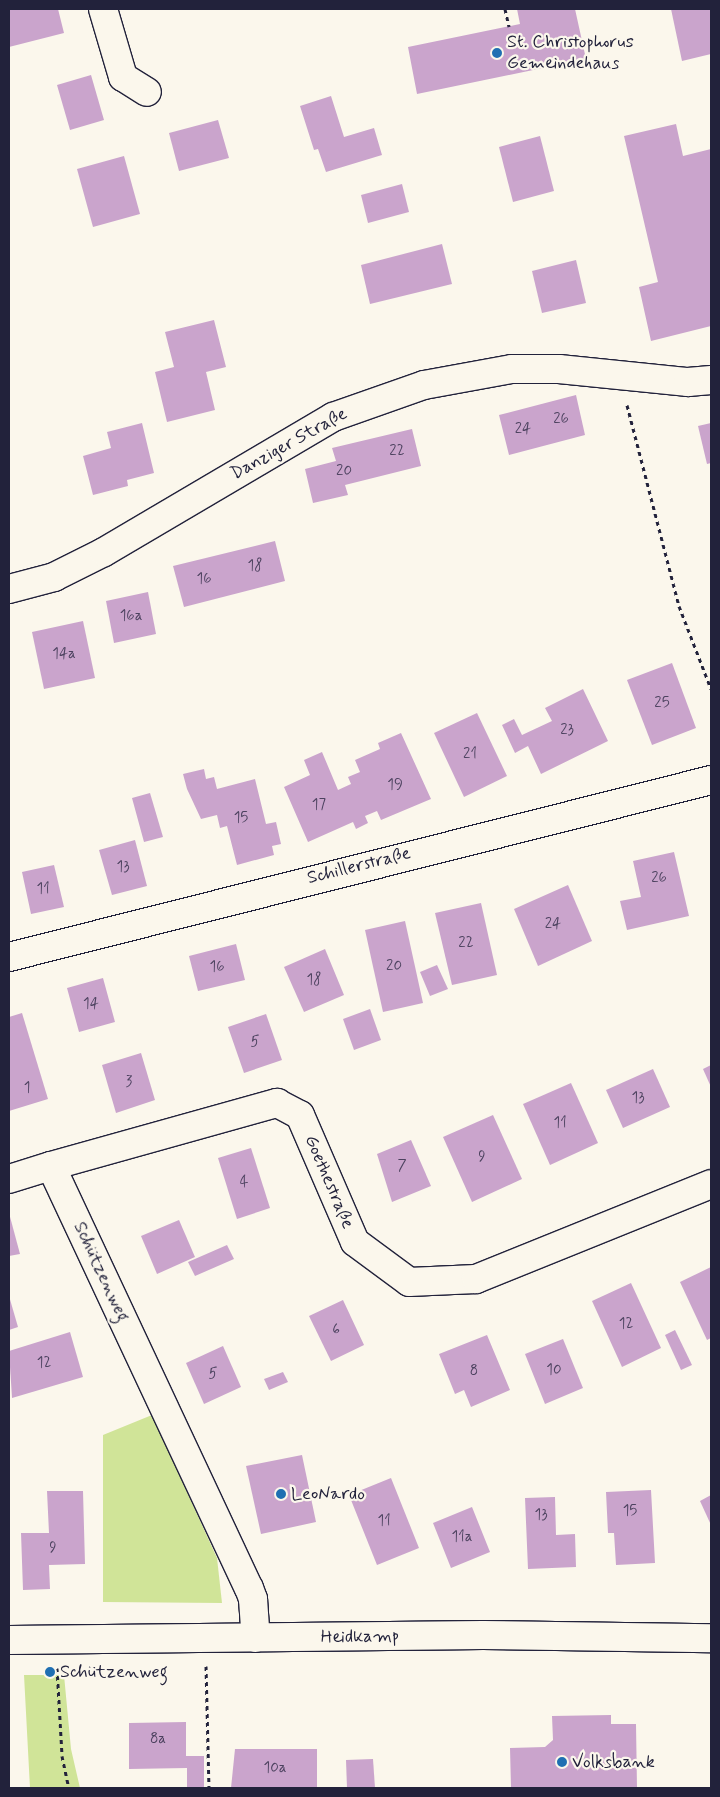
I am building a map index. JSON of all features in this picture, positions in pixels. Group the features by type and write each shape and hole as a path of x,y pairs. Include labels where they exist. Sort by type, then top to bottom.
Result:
{"street":[{"path":"103,9 123,77 147,92"},
{"name":"Danziger Straße","path":"9,589 54,577 104,552 333,417 424,385 512,369 688,382 711,380"},
{"name":"Schillerstraße","path":"9,958 711,780"},
{"name":"Goethestraße","path":"51,1166 277,1103 300,1115 355,1242 409,1282 476,1279 711,1184"},
{"path":"9,1178 51,1166"},
{"name":"Schützenweg","path":"51,1166 254,1599 256,1638"},
{"name":"Heidkamp","path":"9,1640 482,1635 711,1638"}],"path":[{"path":"505,9 508,27"},
{"path":"619,376 679,606 711,689"},
{"path":"206,1638 209,1788"},
{"path":"56,1640 62,1756 69,1788"}],"green space":[{"path":"152,1415 217,1558 222,1603 103,1602 103,1435"},
{"path":"24,1675 64,1675 71,1749 80,1788 30,1788"}],"building":[{"path":"9,9 58,9 64,33 9,47"},
{"name":"St. Christophorus Gemeindehaus","path":"517,9 575,9 586,59 417,94 408,47 520,24"},
{"path":"671,9 711,9 711,54 682,61"},
{"path":"91,75 104,120 70,130 57,85"},
{"path":"331,96 344,137 374,128 382,155 326,172 318,149 314,150 300,106"},
{"path":"218,120 229,158 179,171 169,133"},
{"path":"676,124 683,156 711,149 711,326 651,341 639,287 658,282 624,136"},
{"path":"540,136 554,191 513,202 499,147"},
{"path":"124,156 140,214 93,227 77,169"},
{"path":"402,184 409,212 368,223 361,195"},
{"path":"442,244 452,284 370,304 361,265"},
{"path":"576,260 586,303 542,313 532,271"},
{"path":"214,320 226,367 206,372 215,410 167,422 155,372 174,367 165,332"},
{"path":"576,395 585,435 509,455 499,415"},
{"path":"142,423 154,473 127,480 128,486 93,495 83,456 111,448 107,432"},
{"path":"711,423 711,463 707,464 698,426"},
{"path":"412,429 421,466 345,485 348,495 313,503 305,469 336,461 332,448"},
{"path":"275,541 285,581 184,607 173,566"},
{"path":"148,592 156,634 114,643 106,601"},
{"path":"83,621 95,678 44,689 32,632"},
{"path":"672,663 696,728 652,745 627,680"},
{"path":"583,689 608,741 541,774 528,746 515,753 502,725 514,719 522,735 552,721 545,708"},
{"path":"477,713 507,776 464,797 434,733"},
{"path":"401,733 431,799 381,820 377,811 365,816 368,823 356,829 353,822 308,842 284,787 310,775 304,760 322,752 338,790 351,784 348,777 360,772 355,760 380,749 378,743"},
{"path":"204,769 206,779 214,777 217,789 255,779 266,824 276,822 281,844 272,846 274,855 237,865 227,826 220,828 217,815 201,819 187,789 183,774"},
{"path":"150,793 163,837 144,842 132,798"},
{"path":"135,840 147,886 112,895 99,850"},
{"path":"674,852 689,916 627,930 620,901 641,897 633,861"},
{"path":"54,865 64,907 31,914 22,872"},
{"path":"568,885 592,941 538,966 514,909"},
{"path":"481,903 497,975 452,985 435,913"},
{"path":"405,921 423,1003 383,1012 365,930"},
{"path":"236,944 245,980 198,991 189,956"},
{"path":"325,949 344,995 304,1012 284,967"},
{"path":"437,965 448,989 430,996 420,972"},
{"path":"103,978 115,1022 79,1032 67,988"},
{"path":"370,1009 381,1040 354,1050 343,1019"},
{"path":"22,1013 48,1099 9,1111 9,1017"},
{"path":"266,1014 282,1060 244,1073 228,1027"},
{"path":"141,1053 155,1100 116,1113 102,1065"},
{"path":"711,1065 711,1087 703,1069"},
{"path":"653,1069 670,1107 623,1128 606,1090"},
{"path":"571,1083 598,1143 550,1165 523,1104"},
{"path":"493,1115 522,1179 472,1202 443,1137"},
{"path":"411,1140 431,1186 392,1202 377,1154"},
{"path":"251,1148 270,1208 237,1219 218,1158"},
{"path":"9,1213 20,1254 9,1256"},
{"path":"179,1220 195,1257 157,1274 141,1236"},
{"path":"227,1245 234,1259 195,1276 188,1262"},
{"path":"711,1267 711,1338 707,1340 680,1282"},
{"path":"631,1283 661,1348 622,1367 592,1301"},
{"path":"9,1296 18,1327 9,1330"},
{"path":"343,1300 364,1345 331,1361 309,1316"},
{"path":"675,1330 692,1365 681,1370 665,1335"},
{"path":"70,1332 83,1377 12,1398 9,1351"},
{"path":"487,1335 510,1390 471,1407 464,1390 455,1394 439,1354"},
{"path":"563,1339 583,1388 545,1404 525,1354"},
{"path":"223,1346 241,1387 204,1404 186,1363"},
{"path":"283,1372 288,1382 269,1390 264,1379"},
{"name":"LeoNardo","path":"302,1455 316,1522 261,1534 246,1466"},
{"path":"391,1478 419,1548 377,1565 349,1495"},
{"path":"651,1490 655,1563 616,1565 614,1533 608,1533 606,1492"},
{"path":"47,1491 83,1491 85,1564 49,1565 50,1589 23,1590 21,1533 49,1533"},
{"path":"711,1495 711,1525 700,1501"},
{"path":"555,1497 556,1535 575,1534 576,1567 528,1569 525,1498"},
{"path":"472,1507 490,1552 451,1568 433,1523"},
{"path":"611,1715 611,1724 636,1724 637,1788 511,1788 510,1748 545,1747 553,1740 552,1716"},
{"path":"186,1722 186,1756 204,1756 204,1787 187,1787 187,1768 129,1769 129,1723"},
{"path":"235,1749 317,1749 317,1788 231,1788"},
{"path":"373,1759 375,1788 347,1788 346,1760"}],"place":[{"name":"St. Christophorus Gemeindehaus","path":"497,53"},
{"name":"LeoNardo","path":"281,1494"},
{"name":"Schützenweg","path":"50,1672"},
{"name":"Volksbank","path":"562,1762"}]}
